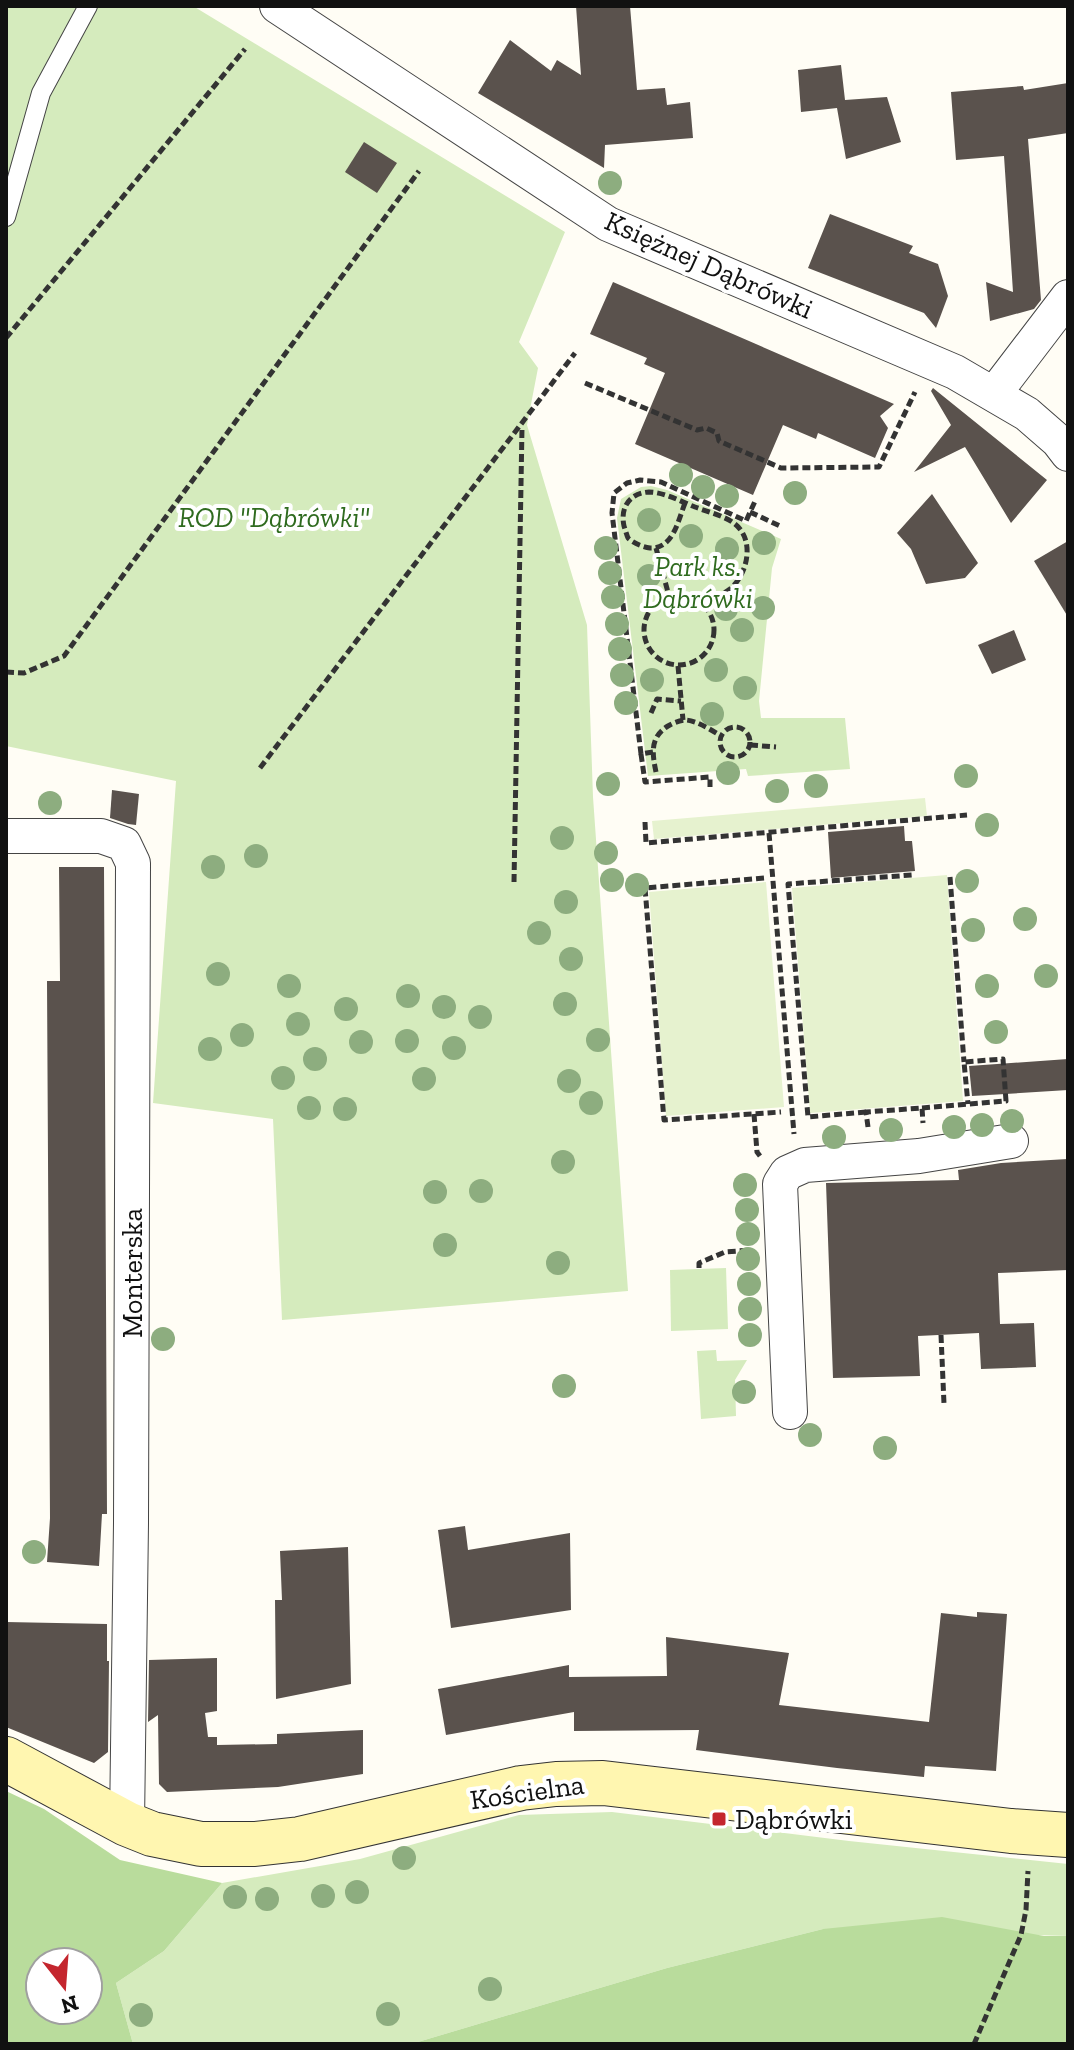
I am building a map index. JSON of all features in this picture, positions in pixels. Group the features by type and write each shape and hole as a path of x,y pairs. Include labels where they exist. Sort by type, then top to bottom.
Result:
{"street":[{"name":"Księżnej Dąbrówki","path":"277,6 608,224 955,372 1027,414 1068,454"},
{"path":"994,394 1068,297"},
{"name":"Monterska","path":"6,836 101,836 124,844 133,863 132,1507 127,1824"},
{"path":"790,1412 780,1184 787,1173 805,1165 919,1156 1011,1141"},
{"name":"Kościelna","path":"6,1759 127,1824 152,1834 201,1844 255,1844 300,1839 521,1788 603,1783 1068,1835"}],"lane":[{"path":"6,217 41,93 88,6"}],"path":[{"path":"6,338 245,49"},
{"path":"6,672 24,673 64,656 419,171"},
{"path":"260,768 575,353"},
{"path":"585,383 697,430 706,428 717,433 719,441 781,468 879,467 920,380"},
{"path":"514,882 522,424"},
{"path":"710,787 710,777 645,782 612,513 614,493 627,483 640,480 661,482 746,521"},
{"path":"685,503 670,538 665,545 656,548 645,547 629,538 623,519 627,501 650,492 685,503 732,521 741,530 746,540 746,566 731,588 704,605"},
{"path":"741,530 756,499"},
{"path":"750,512 780,526"},
{"path":"656,548 669,596"},
{"path":"669,596 691,596 709,610 713,620 713,642 707,652 689,664 667,664 657,658 645,640 645,618 651,608 669,596"},
{"path":"678,666 683,720"},
{"path":"651,713 657,699 681,701"},
{"path":"656,772 653,752 656,738 664,729 690,720 721,736"},
{"path":"733,727 740,728 750,738 750,745 747,752 734,757 727,755 720,743 721,736 733,727"},
{"path":"750,745 776,747"},
{"path":"641,754 653,752"},
{"path":"645,822 646,843 967,815"},
{"path":"769,833 791,1111 796,1146 805,1165"},
{"path":"866,1112 808,1117 788,884 912,875"},
{"path":"950,877 968,1104"},
{"path":"764,878 645,888 664,1120 781,1112"},
{"path":"922,1108 1006,1101 1003,1059 964,1062"},
{"path":"699,1268 699,1263 725,1252 784,1248"},
{"path":"941,1335 944,1404"},
{"path":"974,2044 1021,1935 1028,1868"}],"green space":[{"name":"ROD \"Dąbrówki\"","path":"6,6 193,6 565,232 519,342 538,368 527,425 587,625 593,797 628,1291 282,1320 273,1119 153,1103 176,781 6,746"},
{"name":"Park ks. Dąbrówki","path":"651,486 781,539 772,568 759,701 761,718 845,718 850,769 748,776 746,769 648,776 617,518 621,499 641,487"},
{"path":"925,798 927,816 654,839 652,821"},
{"path":"947,875 963,1101 810,1113 792,888"},
{"path":"766,882 784,1107 666,1116 649,892"},
{"path":"726,1268 728,1329 671,1331 670,1270"},
{"path":"716,1350 717,1361 747,1360 735,1380 736,1416 701,1419 697,1351"},
{"path":"6,1791 44,1809 120,1860 222,1883 164,1951 116,1983 133,2044 6,2044"},
{"path":"612,1812 1068,1864 1068,1936 823,1929 667,1968 411,2044 133,2044 116,1983 164,1951 222,1883 360,1859 519,1815"},
{"path":"942,1917 1044,1936 1068,1936 1068,2044 411,2044 667,1968 823,1929"}],"building":[{"path":"576,6 630,6 637,90 665,88 667,105 690,102 693,138 605,145 604,168 478,93 510,40 551,71 557,60 581,75"},
{"path":"841,65 845,100 887,97 901,142 846,159 837,108 801,112 798,70"},
{"path":"1068,83 1068,133 1028,139 1041,300 1034,309 990,321 986,282 1013,292 1004,156 956,160 951,92 1023,86 1024,90"},
{"path":"364,142 397,163 377,193 345,172"},
{"path":"830,214 913,246 909,253 938,264 948,296 936,328 924,313 808,268"},
{"path":"613,282 894,404 880,416 888,428 875,458 818,433 816,439 783,425 753,495 635,444 665,373 644,364 647,358 590,334"},
{"path":"933,388 1047,480 1011,523 965,447 914,472 951,425 931,391"},
{"path":"932,494 978,563 965,578 926,584 911,549 897,533"},
{"path":"1068,541 1068,617 1034,561"},
{"path":"1014,630 1026,660 992,674 978,645"},
{"path":"112,790 139,794 136,825 110,818"},
{"path":"904,826 905,841 912,841 915,871 831,878 828,832"},
{"path":"59,867 104,867 107,1514 102,1514 99,1566 47,1562 50,1518 47,981 60,981"},
{"path":"1068,1059 1068,1090 972,1096 969,1066"},
{"path":"1068,1159 1068,1270 998,1273 1000,1324 1034,1323 1036,1367 981,1369 979,1333 918,1336 920,1376 833,1378 826,1183 959,1180 958,1170 1001,1163"},
{"path":"465,1526 468,1550 570,1533 571,1610 451,1628 438,1530"},
{"path":"348,1547 351,1684 276,1699 275,1600 282,1600 280,1551"},
{"path":"977,1612 1007,1614 996,1771 925,1766 924,1777 696,1750 699,1730 574,1731 574,1712 446,1735 438,1689 569,1665 569,1677 667,1676 666,1637 789,1653 779,1705 929,1722 941,1613 977,1617"},
{"path":"6,1622 107,1624 108,1752 94,1763 6,1727"},
{"path":"217,1658 217,1711 205,1713 208,1737 217,1737 217,1745 277,1744 277,1734 363,1730 363,1774 278,1787 167,1792 159,1784 158,1715 148,1722 149,1660"}],"place":[{"name":"Dąbrówki","path":"719,1819"}]}
